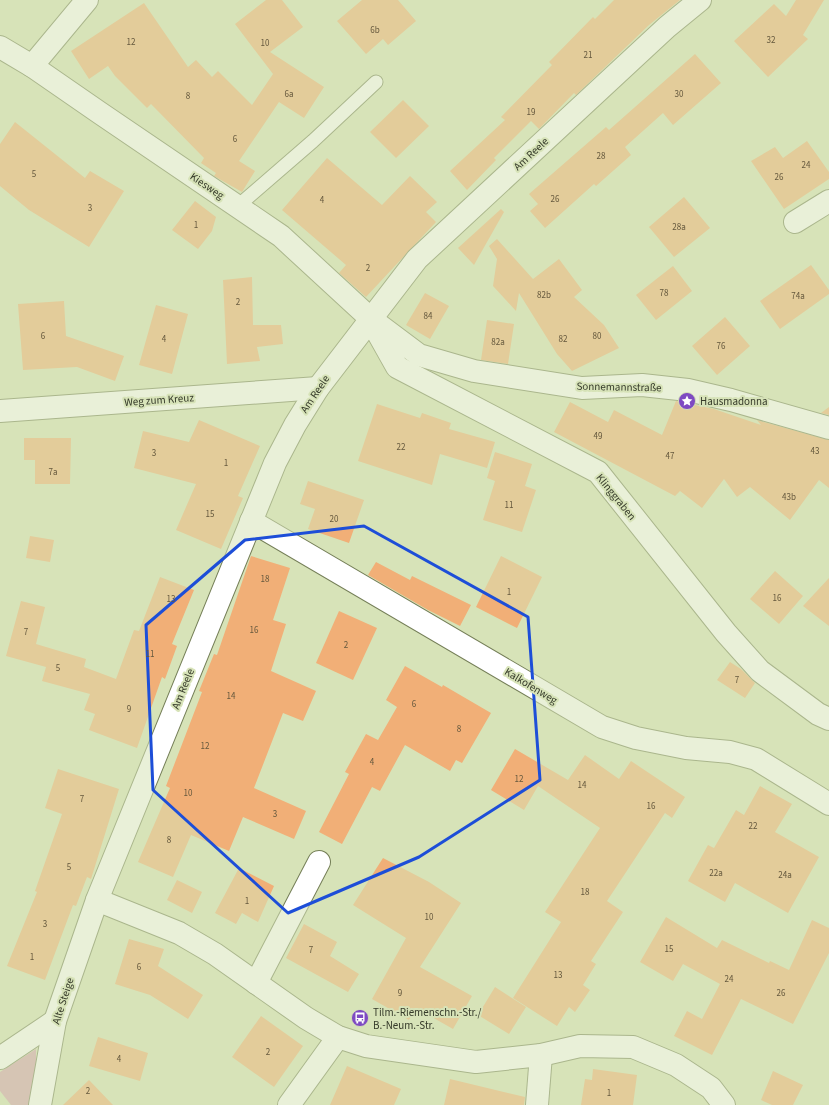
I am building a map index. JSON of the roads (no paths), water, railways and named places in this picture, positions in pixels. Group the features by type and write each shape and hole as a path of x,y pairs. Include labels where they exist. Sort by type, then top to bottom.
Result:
{"street":[{"path":"32,66 87,0"},
{"name":"Am Reele","path":"97,900 275,463 295,425 318,388 417,259 667,26 700,0"},
{"name":"Kiesweg","path":"0,47 32,66 94,110 282,236 371,319"},
{"path":"795,222 829,201"},
{"name":"Klinggraben","path":"371,319 397,367 598,472 726,633 760,671 818,714 829,719"},
{"name":"Sonnemannstraße","path":"371,319 419,355 474,370 582,388 642,386 688,390 829,428"},
{"name":"Weg zum Kreuz","path":"0,412 318,388"},
{"name":"Kalkofenweg","path":"251,521 602,727 636,738 686,748 730,752 756,759 829,804"},
{"path":"256,983 319,862"},
{"path":"97,900 179,933 215,954 306,1018 338,1037 366,1046 476,1062 542,1055 580,1046 633,1047 676,1064 711,1088 724,1105"},
{"name":"Alte Steige","path":"40,1105 55,1022 97,900"},
{"path":"0,1058 55,1022"},
{"path":"289,1105 338,1037"},
{"path":"537,1105 542,1055"}],"lane":[{"path":"238,206 313,141 376,82"}],"place":[{"name":"Hausmadonna","path":"687,401"},
{"name":"Tilm.-Riemenschn.-Str./ B.-Neum.-Str.","path":"360,1018"}]}
